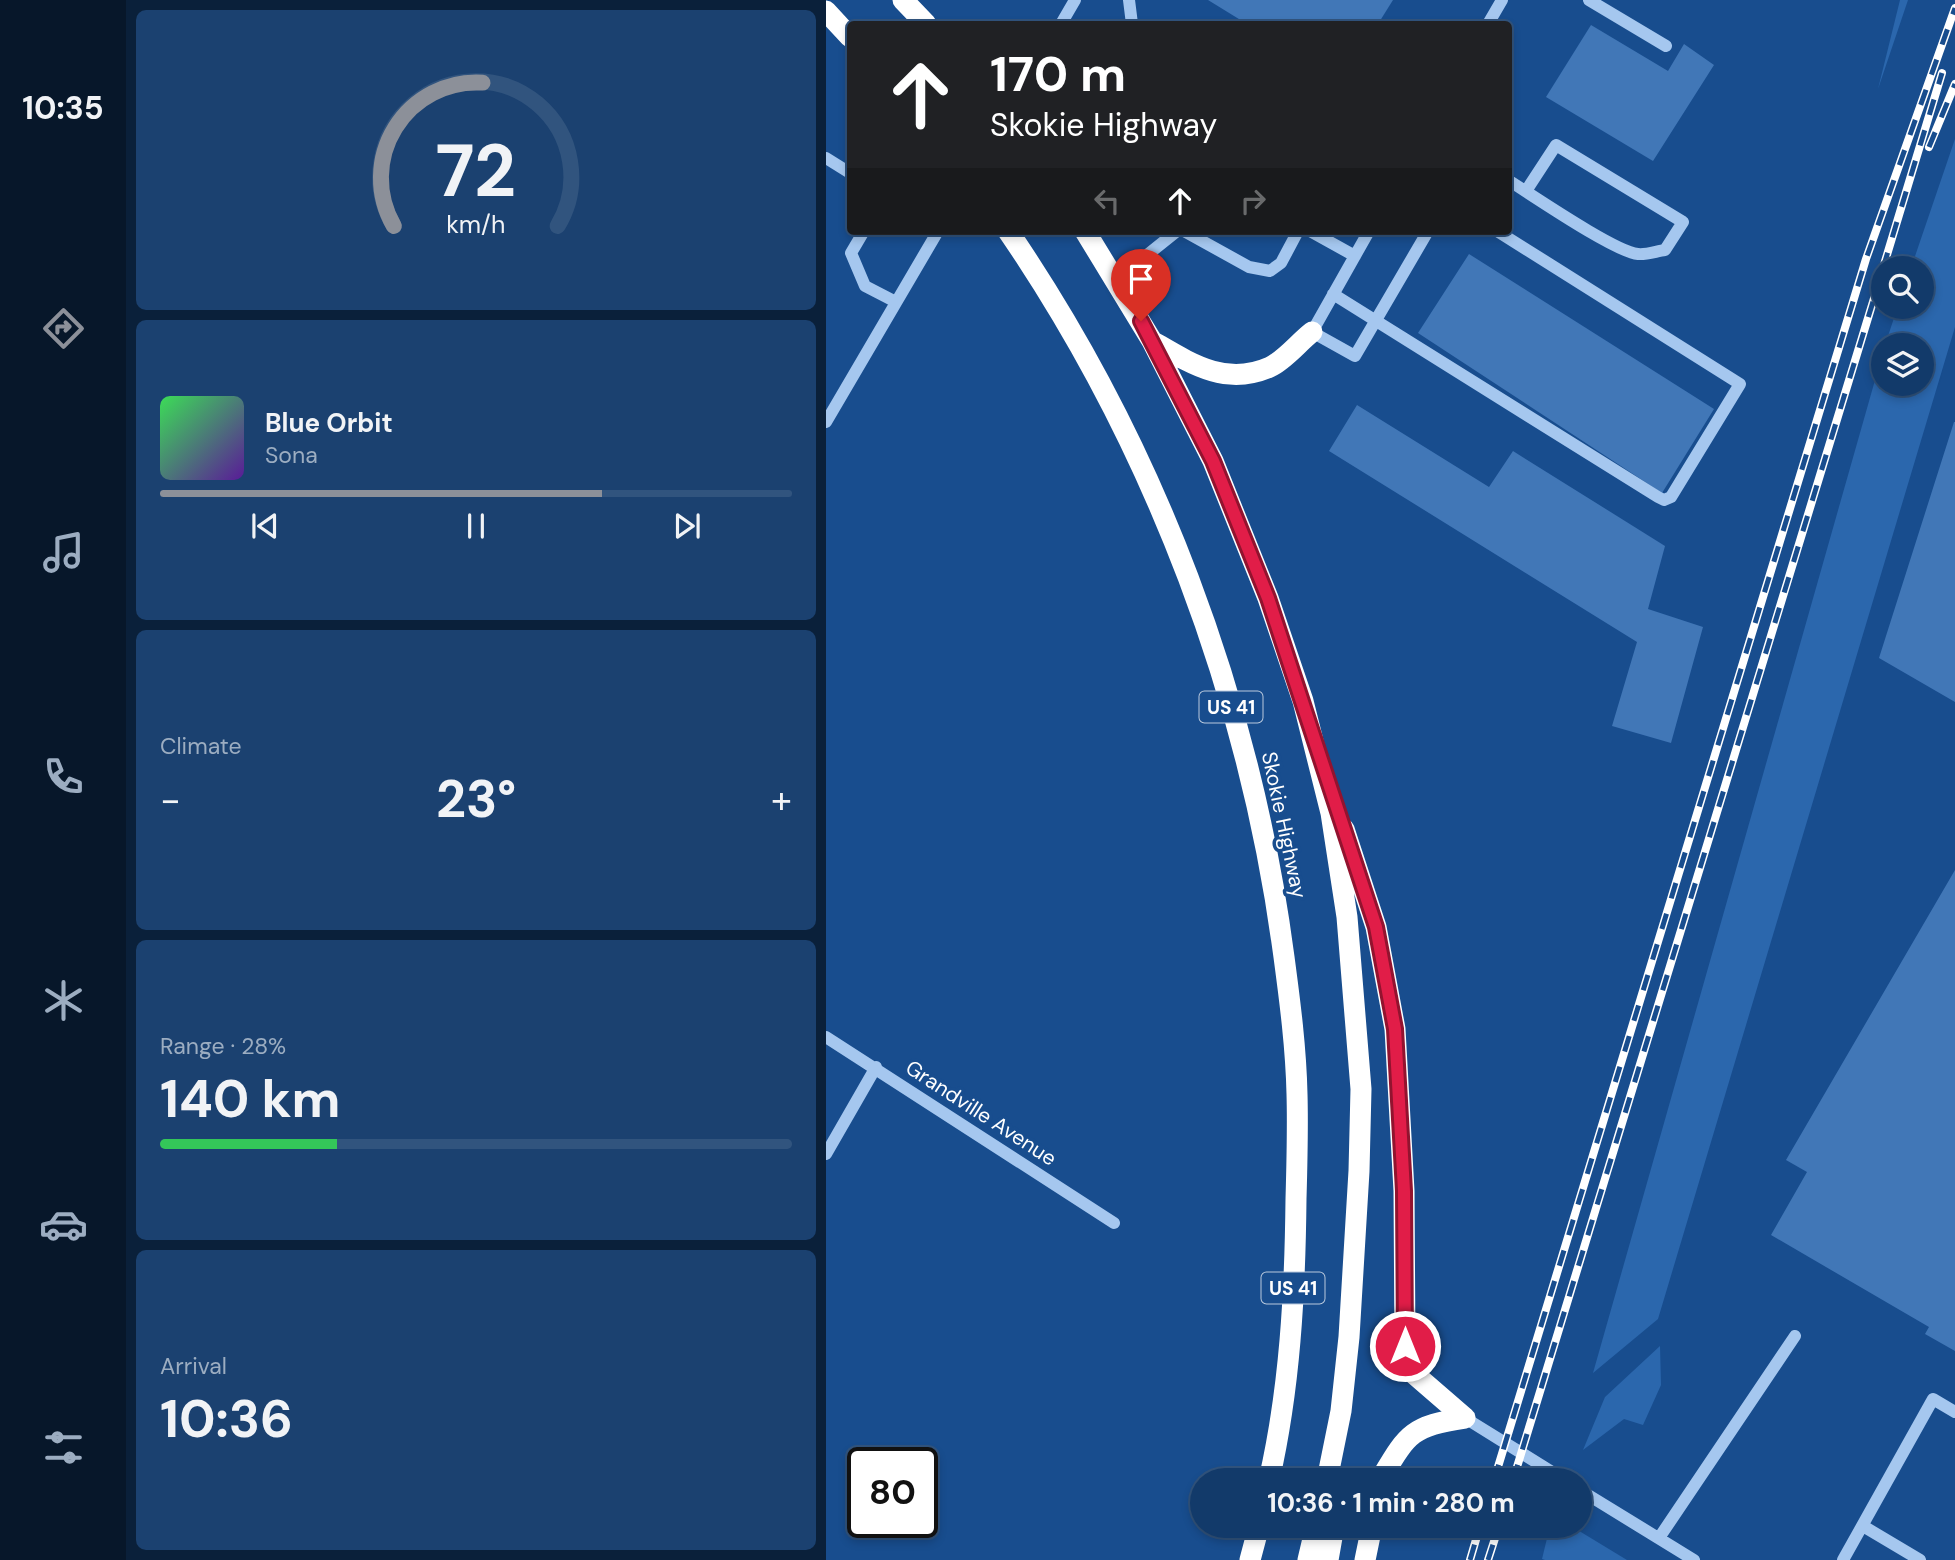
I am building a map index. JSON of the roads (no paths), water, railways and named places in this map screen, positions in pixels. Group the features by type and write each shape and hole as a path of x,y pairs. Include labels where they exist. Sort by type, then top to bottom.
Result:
{"highway":[{"path":"904,0 923,21"},
{"path":"826,11 847,34"},
{"name":"Skokie Highway","path":"1010,235 1079,346 1120,423 1157,502 1219,665 1264,834 1291,1006 1297,1093 1296,1238 1291,1330 1280,1432 1272,1468"},
{"name":"US 41","path":"1088,235 1152,341 1213,461 1268,598 1303,701 1331,813 1347,917 1360,1089 1359,1171 1349,1337 1340,1411 1329,1468"},
{"path":"1152,341 1199,368 1237,376 1272,366 1312,332"},
{"path":"1303,701 1376,927 1395,1029 1404,1191 1405,1346 1413,1373 1465,1418"},
{"path":"1338,1468 1340,1411"},
{"path":"1387,1468 1406,1438 1433,1423 1465,1418"},
{"path":"1248,1560 1255,1538"},
{"path":"1308,1560 1313,1538"},
{"path":"1328,1560 1332,1538"},
{"path":"1365,1560 1370,1538"}],"street":[{"path":"1063,21 1075,0"},
{"path":"1129,0 1132,21"},
{"path":"1490,21 1502,0"},
{"path":"1589,0 1666,46"},
{"path":"1512,182 1616,246 1638,254 1665,250 1683,222 1556,145 1526,191"},
{"path":"826,158 847,171"},
{"path":"862,235 851,253 865,286 896,302"},
{"path":"826,422 936,235"},
{"path":"1116,280 1172,235"},
{"path":"1191,235 1249,268 1270,271 1281,263 1296,235"},
{"path":"1317,235 1354,256"},
{"path":"1367,235 1312,332 1354,356 1426,235"},
{"path":"1333,295 1658,497 1664,500 1671,497 1740,384 1503,235"},
{"name":"Grandville Avenue","path":"826,1037 1114,1223"},
{"path":"826,1154 876,1067"},
{"path":"1659,1538 1795,1336"},
{"path":"1843,1560 1933,1399 1955,1412"},
{"path":"1465,1418 1546,1468"},
{"path":"1592,1497 1694,1560"},
{"path":"1863,1527 1920,1560"}],"railway":[{"path":"1498,1468 1866,259 1955,8"},
{"path":"1887,256 1942,73"},
{"path":"1929,147 1955,84"},
{"path":"1517,1468 1871,308"},
{"path":"1470,1560 1476,1538"},
{"path":"1488,1560 1495,1538"}]}
